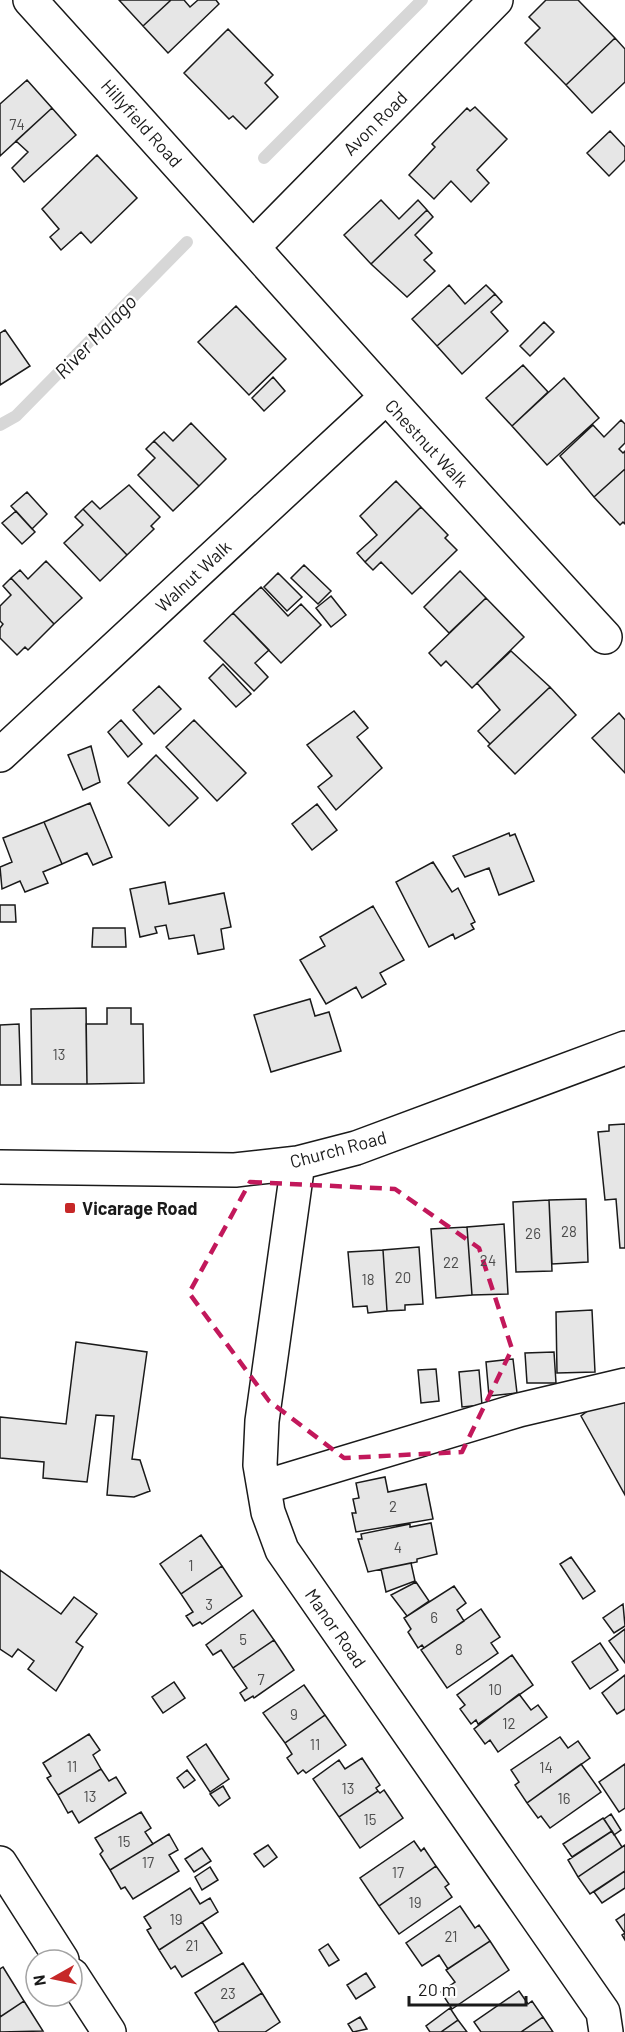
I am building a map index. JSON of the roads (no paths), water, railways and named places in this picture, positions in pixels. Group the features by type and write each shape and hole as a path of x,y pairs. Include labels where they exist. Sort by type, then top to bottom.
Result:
{"street":[{"name":"Hillyfield Road","path":"30,0 254,246"},
{"name":"Avon Road","path":"254,246 496,0"},
{"name":"Chestnut Walk","path":"254,246 385,398 605,637"},
{"name":"Walnut Walk","path":"0,755 385,398"},
{"name":"Church Road","path":"0,1167 234,1170 298,1163 356,1148 625,1048"},
{"name":"Manor Road","path":"298,1163 262,1421 260,1465 268,1512 282,1550 603,2012 606,2032"},
{"path":"264,1487 519,1410 625,1385"},
{"path":"0,1863 54,1948"},
{"path":"84,1993 109,2032"}],"waterway":[{"name":"River Malago","path":"264,158 422,0"},
{"name":"River Malago","path":"0,425 16,416 187,242"}],"place":[{"name":"Vicarage Road","path":"70,1208"}]}
